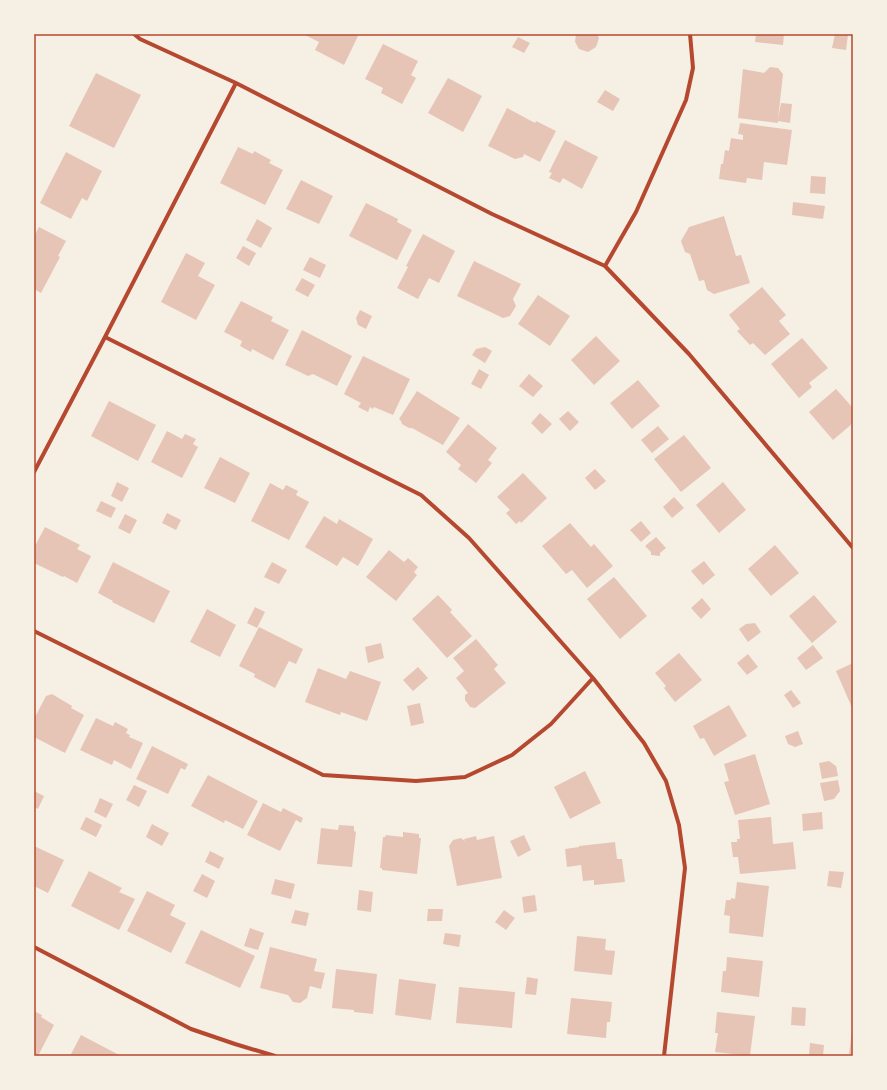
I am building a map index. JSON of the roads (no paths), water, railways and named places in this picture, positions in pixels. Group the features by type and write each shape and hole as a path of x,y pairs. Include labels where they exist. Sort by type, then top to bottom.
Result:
{"street":[{"path":"134,34 140,39 236,83 492,214 605,266 689,354 853,548"},
{"path":"605,266 636,212 686,100 693,68 690,34"},
{"path":"34,472 236,83"},
{"path":"105,337 421,495 469,538 593,678 644,743 666,781 679,825 685,868 664,1056"},
{"path":"34,631 323,775 416,781 465,777 512,755 551,724 593,678"},
{"path":"34,947 191,1029 275,1056"}]}
